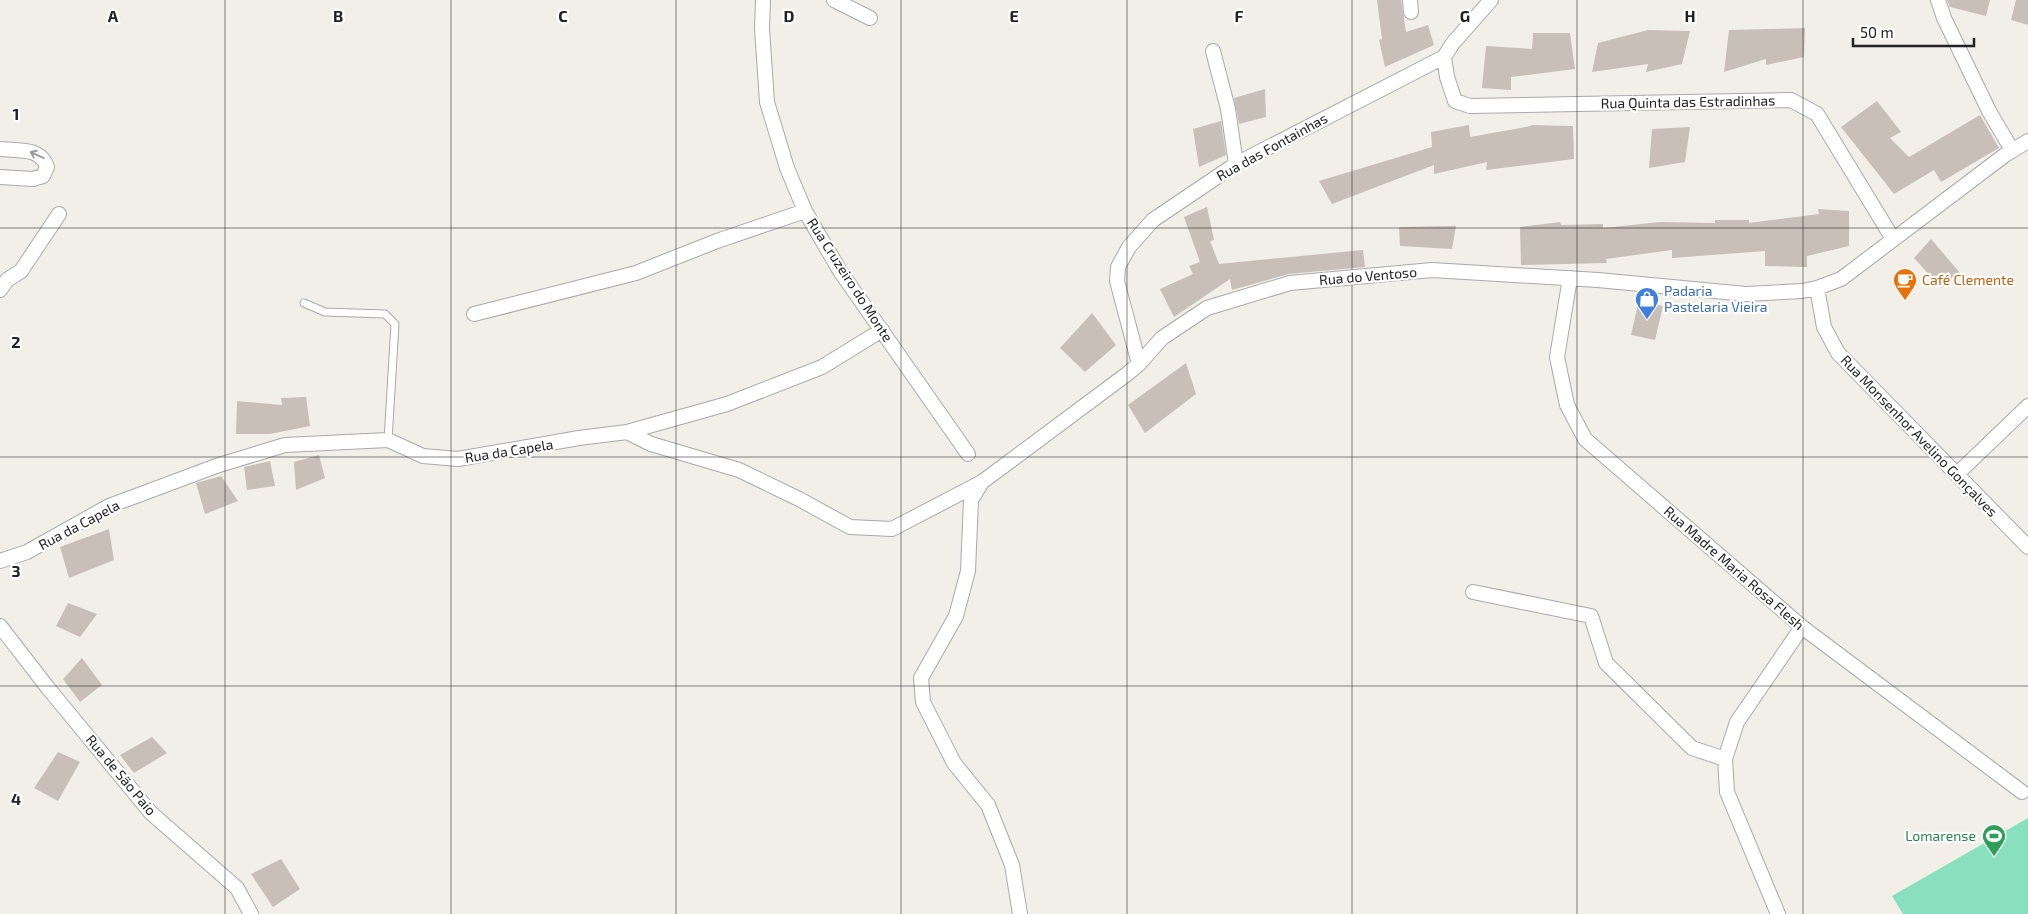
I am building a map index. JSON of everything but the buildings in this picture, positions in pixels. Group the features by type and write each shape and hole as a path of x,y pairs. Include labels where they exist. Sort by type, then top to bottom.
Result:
{"street":[{"name":"Rua Cruzeiro do Monte","path":"763,0 762,29 767,102 787,168 805,212 840,271 968,454"},
{"path":"834,0 870,18"},
{"name":"Rua das Fontainhas","path":"1139,364 1117,281 1118,267 1129,247 1153,220 1236,164 1444,57 1453,43 1491,0"},
{"path":"1938,0 1944,18 1989,110 2012,150"},
{"path":"1213,51 1228,109 1236,164"},
{"name":"Rua Quinta das Estradinhas","path":"1444,57 1447,77 1455,101 1470,106 1791,100 1817,114 1893,239"},
{"name":"Rua do Ventoso","path":"982,482 1139,364 1162,338 1207,308 1290,283 1432,270 1570,278 1746,294 1817,288 1841,278 2012,150 2028,141"},
{"path":"0,149 35,152 44,159 47,167 43,176 33,179 0,177"},
{"path":"474,314 636,273 717,241 805,212"},
{"path":"0,290 7,280 20,271 59,214"},
{"name":"Rua Madre Maria Rosa Flesh","path":"1570,278 1557,357 1567,405 1585,439 1802,627 2022,792"},
{"name":"Rua Monsenhor Avelino Gonçalves","path":"1817,288 1824,327 1838,353 2028,547"},
{"name":"Rua da Capela","path":"0,561 27,552 110,506 219,465 284,445 388,440 423,456 458,459 626,432 728,404 822,367 882,330"},
{"path":"1957,474 2028,406"},
{"path":"626,432 651,444 739,470 798,499 850,528 892,529 982,482"},
{"path":"982,482 971,500 968,571 956,616 921,678 923,702 954,763 988,805 1012,865 1020,914"},
{"path":"1473,592 1591,616 1606,663 1692,748 1725,759"},
{"name":"Rua de São Paio","path":"0,626 48,688 152,813 236,888 251,914"},
{"path":"1778,914 1727,792 1725,759 1737,722 1802,627"}],"lane":[{"path":"304,303 325,312 385,314 395,324 388,440"}],"green space":[{"name":"Lomarense","path":"2028,818 2028,914 1903,914 1892,896"}],"place":[{"name":"Café Clemente","path":"1905,301"},
{"name":"Padaria Pastelaria Vieira","path":"1647,320"},
{"name":"Lomarense","path":"1994,857"}]}
